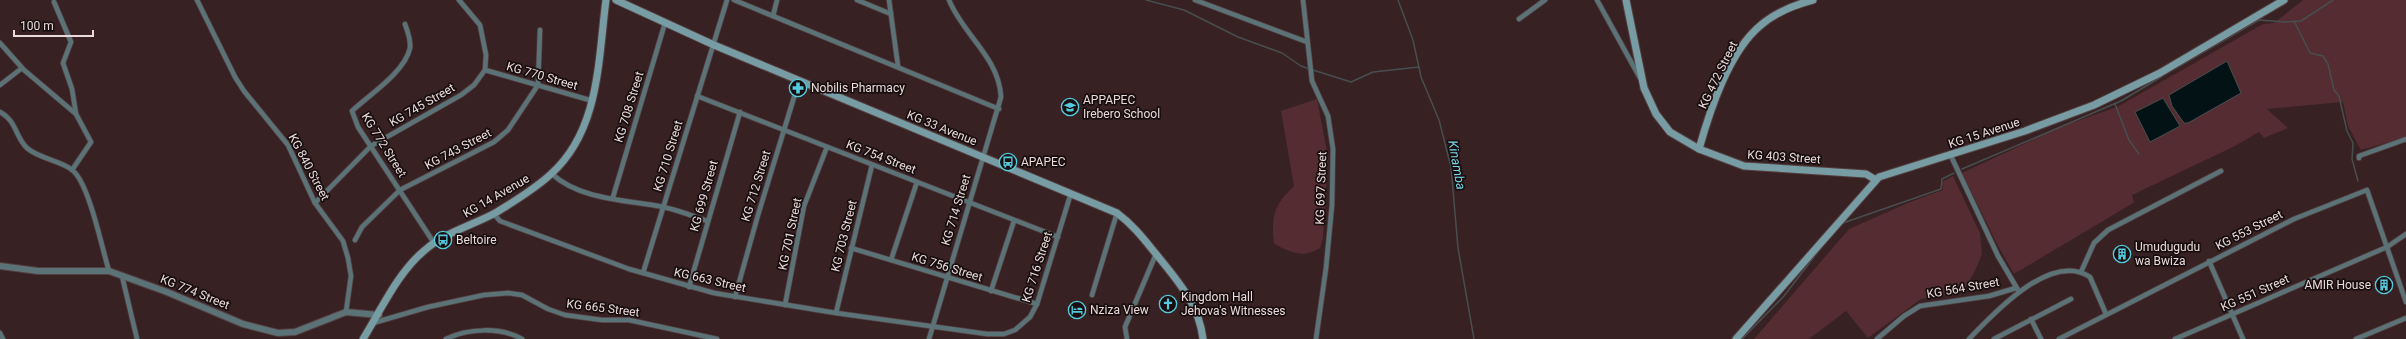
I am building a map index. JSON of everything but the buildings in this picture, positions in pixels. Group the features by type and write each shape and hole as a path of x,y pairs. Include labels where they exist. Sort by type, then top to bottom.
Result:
{"main road":[{"name":"KG 14 Avenue","path":"363,339 412,263 434,243 493,214 527,194 552,174 575,144 594,102 606,0"},
{"name":"KG 33 Avenue","path":"616,0 714,45 1117,213 1137,229 1185,290 1193,304 1202,328 1203,339"},
{"name":"KG 403 Street","path":"1626,0 1641,79 1651,103 1666,128 1699,149 1744,166 1866,174 1876,180"},
{"name":"KG 472 Street","path":"1699,149 1714,103 1728,73 1752,34 1775,14 1813,0"},
{"name":"KG 15 Avenue","path":"1736,339 1876,180 1890,172 1951,156 2047,123 2115,96 2160,73 2284,0"}],"street":[{"name":"KG 840 Street","path":"197,0 235,77 288,145 315,202 343,242 348,258 350,276 346,312"},
{"path":"460,0 480,25 486,56 485,70"},
{"name":"KG 710 Street","path":"643,274 727,0"},
{"path":"734,0 898,66 998,109"},
{"path":"773,16 777,0"},
{"path":"856,0 890,14"},
{"path":"889,0 898,66"},
{"name":"KG 714 Street","path":"929,339 946,277 998,109 1000,86 997,73 959,19 949,0"},
{"path":"1195,0 1306,42"},
{"name":"KG 697 Street","path":"1303,0 1306,42 1312,81 1328,116 1333,149 1330,223 1316,339"},
{"path":"1519,19 1545,0"},
{"path":"1597,0 1641,79"},
{"path":"54,2 70,35 71,42 62,63 72,89 76,114 91,142 72,170"},
{"name":"KG 708 Street","path":"613,197 665,23"},
{"name":"KG 772 Street","path":"405,24 410,42 410,49 404,61 397,71 352,112 358,127 434,243"},
{"path":"538,85 540,30"},
{"path":"0,42 22,68 76,114"},
{"path":"0,84 22,68"},
{"name":"KG 745 Street","path":"315,202 371,146 461,95 474,84 485,70"},
{"name":"KG 770 Street","path":"485,70 594,102"},
{"name":"KG 712 Street","path":"735,297 799,81"},
{"name":"KG 743 Street","path":"355,240 362,227 400,190 501,138 538,85"},
{"name":"KG 754 Street","path":"697,96 1058,237"},
{"path":"0,112 16,126 23,143 30,150 72,170 88,198 108,271"},
{"name":"KG 699 Street","path":"689,287 740,112"},
{"path":"2359,158 2359,156 2406,139"},
{"name":"KG 701 Street","path":"785,305 804,206 827,147"},
{"path":"1951,156 1998,256 2018,289"},
{"name":"KG 703 Street","path":"836,313 872,165"},
{"path":"2081,272 2094,243 2108,230 2221,171"},
{"path":"552,174 562,182 581,190 604,197 613,197 663,207 707,222"},
{"path":"891,260 917,182"},
{"name":"KG 553 Street","path":"2059,339 2209,261 2294,219 2367,190 2387,247"},
{"name":"KG 716 Street","path":"932,327 987,334 1004,334 1027,322 1037,304 1071,193"},
{"path":"1092,295 1117,213"},
{"name":"KG 663 Street","path":"493,214 500,221 643,274 689,287 735,297 932,327"},
{"path":"991,291 1014,221"},
{"name":"KG 551 Street","path":"2175,339 2387,247 2406,234"},
{"path":"2387,247 2406,302"},
{"name":"KG 756 Street","path":"851,248 1037,304"},
{"path":"1127,339 1125,327 1156,254"},
{"path":"2209,261 2243,339"},
{"name":"KG 774 Street","path":"0,266 38,270 108,271 243,324 278,333 295,332 346,312 379,315"},
{"path":"1969,339 2018,289 2044,276 2074,270 2090,277 2106,314"},
{"path":"122,276 137,339"},
{"name":"KG 564 Street","path":"1877,339 1904,316 1920,306 1988,296 2018,289"},
{"name":"KG 665 Street","path":"373,323 428,307 484,295 508,293 522,295 543,307 565,315 602,320 629,320 717,339"},
{"path":"1994,339 2071,299"},
{"path":"2356,339 2406,318"},
{"path":"2031,319 2041,339"},
{"path":"446,339 462,333 488,331 515,335 522,339"},
{"path":"0,334 3,339"}],"shaded area":[{"path":"2303,0 2406,0 2406,137 2361,150 2348,126 2343,102 2267,109 2288,128 2264,138 2259,132 2233,147 2132,195 2134,202 2130,205 2014,274 1998,246 1962,173 2060,127 2117,107 2263,24 2274,23"},
{"path":"2227,61 2241,93 2188,123 2184,123 2172,106 2169,95"},
{"path":"2163,98 2180,126 2150,142 2135,112"},
{"path":"1317,99 1328,157 1323,238 1320,248 1303,254 1291,252 1274,244 1273,226 1275,212 1282,199 1294,186 1281,111"},
{"path":"1953,176 1980,233 1982,254 1975,271 1966,286 1952,293 1921,299 1868,338 1846,311 1809,339 1754,339 1849,229 1910,202 1943,190 1942,182"}],"waterway":[{"path":"1146,0 1184,10 1238,37 1282,53 1301,66 1309,69"},
{"name":"Kinamba","path":"1398,0 1413,40 1421,77 1439,120 1451,167 1458,248 1474,339"},
{"path":"2176,68 2259,20 2286,22 2301,21 2333,0"},
{"path":"2294,21 2310,53 2323,56 2328,64 2334,90 2339,96 2347,131 2353,143 2352,159 2358,181"},
{"path":"1313,70 1351,82 1373,72 1419,67"},
{"path":"1962,169 2121,101 2161,77"},
{"path":"2115,104 2129,140 2139,154"},
{"path":"1843,223 1941,189 1942,179 1954,173"},
{"path":"1742,339 1784,296 1824,244"}],"place":[{"name":"Nobilis Pharmacy","path":"798,88"},
{"name":"APPAPEC Irebero School","path":"1070,107"},
{"name":"APAPEC","path":"1008,162"},
{"name":"Beltoire","path":"443,240"},
{"name":"Umudugudu wa Bwiza","path":"2122,254"},
{"name":"AMIR House","path":"2384,285"},
{"name":"Kingdom Hall Jehova's Witnesses","path":"1168,304"},
{"name":"Nziza View","path":"1077,310"}]}
